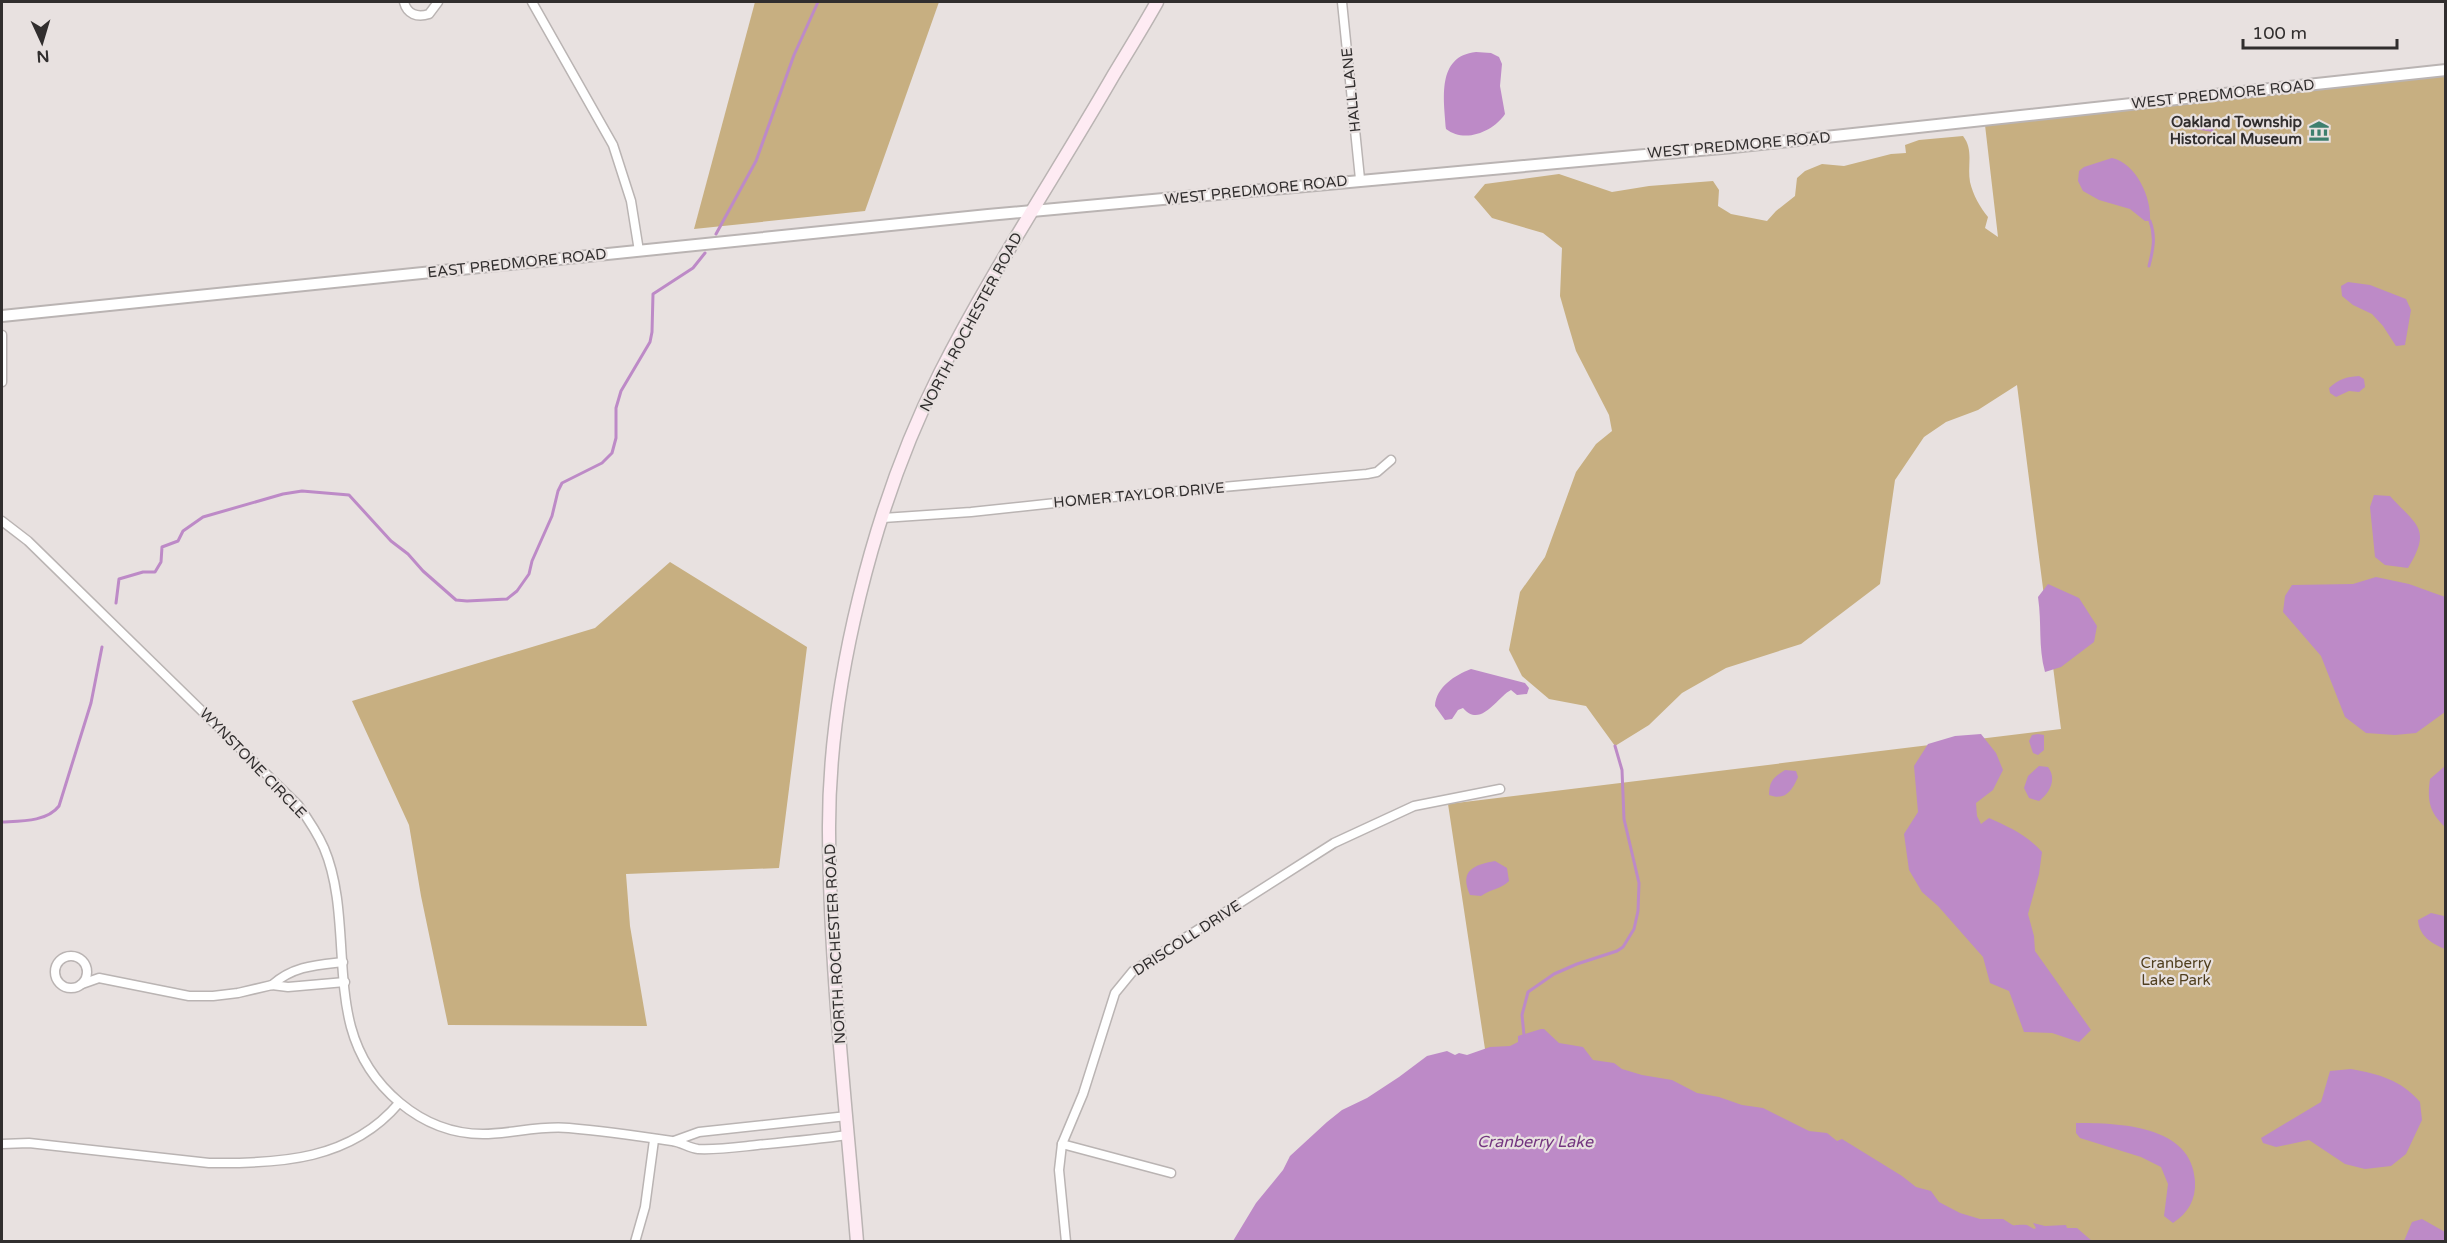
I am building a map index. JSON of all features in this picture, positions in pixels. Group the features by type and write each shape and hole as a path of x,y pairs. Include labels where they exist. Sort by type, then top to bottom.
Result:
{"main road":[{"name":"NORTH ROCHESTER ROAD","path":"857,1242 831,927 829,832 831,776 838,705 851,635 872,550 903,459 940,373 995,271 1157,2"}],"street":[{"path":"404,2 408,11 418,16 429,14 437,3"},
{"path":"532,2 613,145 631,201 639,251"},
{"name":"HALL LANE","path":"1342,2 1360,179"},
{"name":"WEST PREDMORE ROAD","path":"1032,211 1360,179 1745,146 2445,70"},
{"name":"EAST PREDMORE ROAD","path":"2,316 1032,211"},
{"path":"2,335 2,382"},
{"name":"HOMER TAYLOR DRIVE","path":"883,518 972,512 1367,474 1377,472 1391,460"},
{"name":"WYNSTONE CIRCLE","path":"2,521 28,541 298,805 312,825 324,849 335,896 351,1025 362,1057 381,1085 399,1103 442,1127 469,1134 503,1134 561,1127 674,1141 695,1149 848,1135"},
{"name":"DRISCOLL DRIVE","path":"1066,1242 1059,1170 1062,1144 1083,1094 1114,993 1133,971 1334,843 1414,806 1500,789"},
{"path":"99,978 78,957 62,958 55,967 55,978 62,986 72,988 99,978 189,996 238,993 272,985 288,987 345,982"},
{"path":"272,985 284,974 295,969 343,962"},
{"path":"82,984 87,975 85,964"},
{"path":"2,1144 29,1143 209,1163 261,1161 310,1155 336,1149 373,1130 399,1103"},
{"name":"WYNSTONE CIRCLE","path":"674,1141 699,1132 847,1116"},
{"path":"636,1241 645,1207 654,1140"},
{"path":"1062,1144 1171,1173"}],"green space":[{"path":"755,2 939,2 865,211 694,229"},
{"name":"Cranberry Lake Park","path":"2445,74 2445,1241 1514,1241 1448,804 2061,729 2017,385 1978,410 1946,422 1924,437 1895,480 1880,584 1801,644 1726,668 1682,693 1649,725 1615,746 1586,706 1549,699 1522,676 1509,650 1520,592 1545,557 1576,472 1596,444 1612,431 1609,415 1576,351 1560,296 1562,248 1543,233 1492,218 1474,197 1485,184 1559,174 1612,192 1649,186 1713,181 1719,190 1718,206 1731,214 1767,221 1795,196 1797,178 1805,171 1822,164 1844,166 1891,154 1906,153 1905,145 1919,140 1963,136 1969,152 1971,187 1988,217 1985,228 1998,237 1985,125"},
{"path":"670,562 807,647 779,868 626,874 630,926 647,1026 448,1025 421,896 409,825 352,701 595,628"}],"water":[{"path":"1476,52 1491,53 1499,57 1502,64 1500,86 1505,114 1487,130 1478,134 1462,135 1446,129 1445,81 1448,70 1454,62 1463,55"},
{"path":"2211,117 2215,125 2213,132 2181,127 2185,120"},
{"path":"2112,158 2128,167 2141,183 2148,202 2150,221 2145,221 2130,209 2099,200 2083,191 2078,181 2079,171 2084,167"},
{"path":"2348,282 2370,285 2406,299 2411,310 2405,345 2396,346 2372,314 2353,305 2342,296 2341,286"},
{"path":"2359,376 2364,379 2365,387 2359,392 2349,391 2336,397 2330,393 2329,388 2336,382"},
{"path":"2374,495 2390,496 2418,528 2419,544 2408,568 2385,565 2375,557 2370,507"},
{"path":"2376,577 2409,584 2445,597 2445,712 2416,733 2395,735 2366,733 2345,717 2321,656 2283,612 2285,596 2292,585 2353,584"},
{"path":"2048,584 2079,598 2097,626 2094,642 2061,667 2045,672 2038,597"},
{"path":"1471,669 1525,683 1529,688 1527,694 1517,695 1511,690 1482,713 1470,714 1463,708 1458,710 1452,719 1445,720 1435,706 1439,693 1453,678"},
{"path":"1981,734 1996,753 2003,770 1993,790 1976,803 1977,816 1981,824 1989,818 2011,828 2042,852 2039,874 2028,914 2034,936 2035,951 2091,1030 2079,1042 2052,1033 2024,1032 2009,991 1990,983 1983,957 1938,906 1922,892 1909,870 1904,834 1918,812 1914,766 1928,744 1955,736"},
{"path":"2032,735 2044,735 2044,750 2038,755 2033,753 2029,741"},
{"path":"2039,766 2048,767 2052,781 2049,790 2039,801 2029,798 2024,788 2028,776"},
{"path":"2445,766 2445,827 2432,811 2429,793 2430,779"},
{"path":"1785,770 1796,771 1798,777 1793,787 1784,796 1769,795 1773,780"},
{"path":"1495,861 1507,868 1509,881 1481,896 1470,895 1466,880 1470,870 1481,864"},
{"path":"2431,913 2444,916 2445,949 2431,942 2419,926 2418,920"},
{"name":"Cranberry Lake","path":"1544,1029 1559,1043 1583,1047 1593,1060 1614,1063 1622,1069 1642,1075 1672,1080 1697,1093 1763,1108 1809,1131 1827,1133 1837,1141 1842,1139 1916,1187 1931,1191 1939,1202 1960,1213 1980,1219 2003,1219 2013,1225 2027,1225 2034,1229 2036,1228 2033,1223 2045,1226 2066,1225 2067,1228 2077,1228 2092,1241 1233,1241 1256,1203 1283,1170 1290,1156 1342,1110 1367,1098 1427,1056 1447,1051 1455,1055 1459,1053 1467,1055 1490,1047 1510,1046 1518,1042 1518,1036"},
{"path":"2351,1069 2389,1079 2405,1088 2420,1102 2422,1120 2406,1154 2391,1166 2365,1169 2345,1164 2309,1140 2276,1147 2263,1143 2261,1138 2321,1102 2330,1071"},
{"path":"2076,1123 2112,1124 2150,1131 2167,1138 2181,1148 2191,1162 2195,1181 2192,1200 2183,1215 2173,1223 2164,1216 2168,1184 2161,1167 2141,1157 2080,1138 2076,1133"},
{"path":"2422,1219 2445,1232 2445,1241 2404,1241 2412,1222"}],"waterway":[{"path":"716,234 756,161 794,55 818,2"},
{"path":"2149,266 2153,249 2150,221"},
{"path":"116,603 119,579 143,572 155,572 161,562 162,547 178,541 183,531 203,517 283,494 302,491 349,495 391,541 456,600 507,599 517,591 529,574 532,561 552,516 562,483 602,463 612,453 616,438 616,408 621,391 650,342 653,294 693,268 705,253"},
{"path":"2,822 40,818 59,806 91,703 102,647"},
{"path":"1524,1035 1522,1015 1528,992 1554,974 1617,951 1623,947 1634,929 1638,911 1639,883 1624,819 1622,770 1615,746"}],"place":[{"name":"Oakland Township Historical Museum","path":"2319,131"}]}
